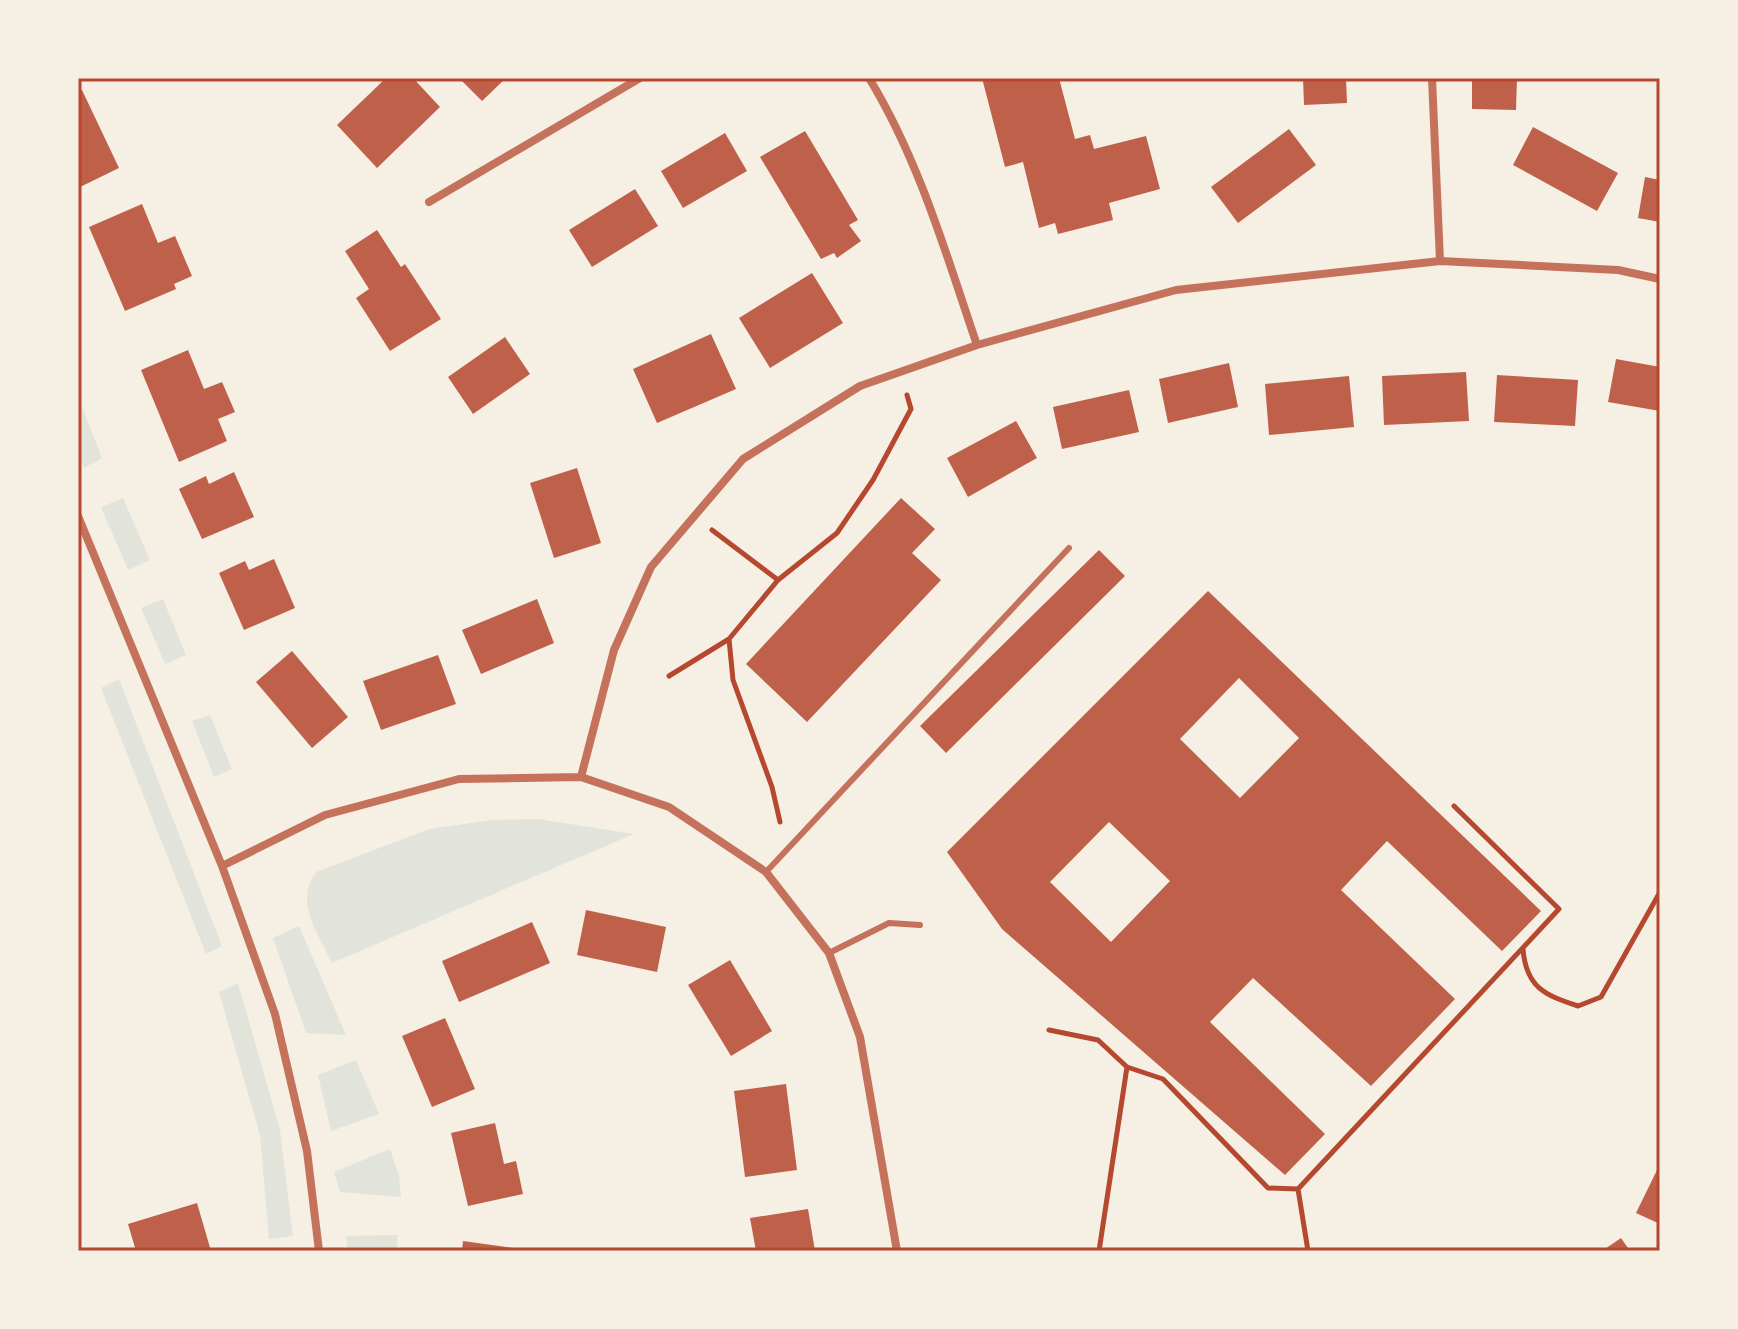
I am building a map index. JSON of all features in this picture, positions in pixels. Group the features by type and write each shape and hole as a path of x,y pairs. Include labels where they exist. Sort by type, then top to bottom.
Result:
{"street":[{"path":"429,202 640,78"},
{"path":"869,78 888,109 926,194 977,345"},
{"path":"1432,78 1440,261"},
{"path":"581,777 614,650 651,567 743,459 860,386 977,345 1176,290 1440,261 1618,270 1660,279"},
{"path":"78,516 222,866 275,1014 307,1151 319,1251"},
{"path":"222,866 325,815 459,779 581,777 669,807 766,872 829,953 860,1037 897,1251"}],"lane":[{"path":"766,872 1069,548"},
{"path":"829,953 889,923 920,925"}],"path":[{"path":"669,676 729,639 778,580 837,533 873,480 911,409 901,372"},
{"path":"694,516 778,580"},
{"path":"729,639 733,680 772,787 786,851"},
{"path":"1049,1030 1098,1040 1127,1067 1163,1079 1268,1188 1298,1189 1559,909 1454,806"},
{"path":"1522,948 1524,972 1547,996 1578,1006 1601,997 1660,892"},
{"path":"1099,1251 1127,1067"},
{"path":"1298,1189 1308,1251"}],"shaded area":[{"path":"78,396 102,458 84,468 78,453"},
{"path":"123,498 150,560 128,570 101,507"},
{"path":"163,599 186,655 165,664 141,608"},
{"path":"119,679 222,946 206,954 101,688"},
{"path":"210,715 232,769 214,777 192,721"},
{"path":"538,819 634,834 332,963 310,918 307,895 316,872 429,829 492,820"},
{"path":"299,926 346,1035 306,1033 273,938"},
{"path":"238,983 280,1130 293,1236 269,1239 260,1135 219,992"},
{"path":"356,1060 379,1114 331,1131 318,1075"},
{"path":"390,1149 399,1176 401,1197 340,1192 334,1172"},
{"path":"398,1235 396,1251 348,1251 346,1236"}],"building":[{"path":"386,78 413,78 440,107 377,168 337,125"},
{"path":"459,78 506,78 482,101"},
{"path":"982,78 1059,78 1075,139 1090,135 1094,149 1146,136 1160,189 1109,203 1113,220 1058,234 1055,223 1039,228 1023,162 1005,167"},
{"path":"1303,78 1346,78 1347,103 1304,105"},
{"path":"1472,78 1517,78 1516,110 1472,109"},
{"path":"82,90 119,168 78,188 78,92"},
{"path":"1533,127 1618,173 1597,211 1513,165"},
{"path":"1289,129 1316,165 1238,223 1211,187"},
{"path":"805,131 858,220 849,225 861,241 837,258 834,253 821,259 760,157"},
{"path":"725,133 747,171 683,208 661,171"},
{"path":"1645,177 1660,180 1660,222 1638,218"},
{"path":"635,189 658,226 592,267 569,230"},
{"path":"142,204 158,243 175,236 192,276 174,284 176,289 125,311 89,227"},
{"path":"377,230 401,267 405,264 441,319 390,351 356,298 369,289 345,251"},
{"path":"812,273 843,323 770,368 739,318"},
{"path":"711,334 736,389 657,423 633,369"},
{"path":"505,337 530,374 473,414 448,377"},
{"path":"188,350 204,389 222,382 235,412 218,419 227,441 179,462 141,370"},
{"path":"1616,359 1660,367 1660,411 1608,402"},
{"path":"1229,363 1238,407 1168,423 1159,379"},
{"path":"1466,372 1469,421 1384,425 1382,376"},
{"path":"1497,375 1578,380 1575,426 1494,422"},
{"path":"1349,376 1354,427 1269,435 1265,384"},
{"path":"1129,390 1139,432 1062,449 1053,407"},
{"path":"1016,421 1037,458 968,497 947,458"},
{"path":"577,468 601,543 554,558 530,483"},
{"path":"234,472 254,517 202,539 179,489 206,476 209,484"},
{"path":"901,498 935,529 912,553 941,580 807,722 746,664"},
{"path":"1099,550 1125,576 946,753 920,726"},
{"path":"274,559 295,608 244,630 219,573 245,561 249,570"},
{"path":"1208,591 1541,911 1502,951 1387,841 1341,890 1455,999 1371,1086 1253,978 1210,1022 1325,1134 1285,1175 1002,929 947,852","holes":["1239,678 1299,738 1240,798 1180,739","1109,822 1170,881 1111,942 1050,882"]},
{"path":"537,599 554,643 481,674 462,630"},
{"path":"292,651 348,717 312,748 256,682"},
{"path":"438,655 456,704 381,730 363,681"},
{"path":"586,910 666,927 657,972 577,955"},
{"path":"532,922 550,963 459,1002 442,961"},
{"path":"730,960 772,1031 731,1056 688,985"},
{"path":"445,1018 475,1089 432,1107 402,1036"},
{"path":"786,1084 797,1170 745,1177 734,1091"},
{"path":"495,1123 504,1164 516,1161 523,1194 468,1206 451,1133"},
{"path":"1660,1164 1660,1224 1636,1213"},
{"path":"197,1203 211,1251 136,1251 128,1224"},
{"path":"808,1209 815,1251 756,1251 750,1218"},
{"path":"1621,1238 1630,1251 1602,1251"},
{"path":"463,1241 521,1249 521,1251 462,1251"}]}
